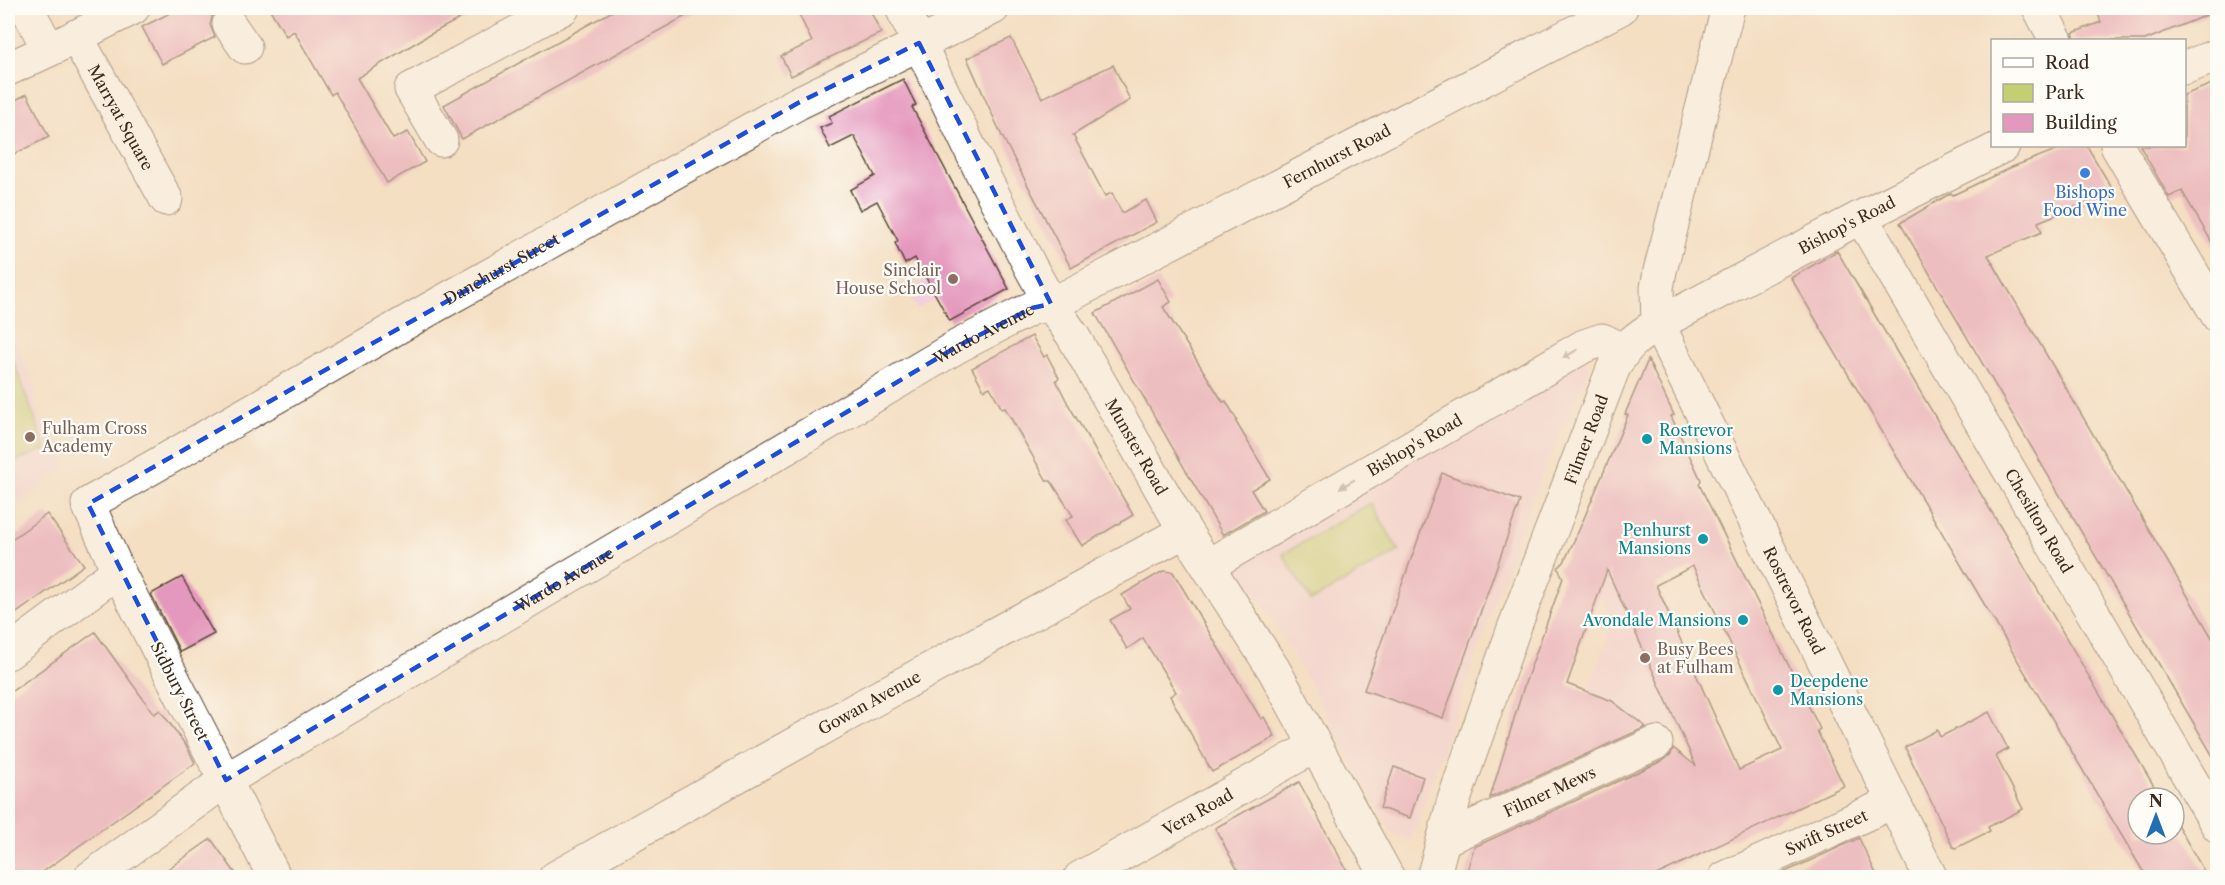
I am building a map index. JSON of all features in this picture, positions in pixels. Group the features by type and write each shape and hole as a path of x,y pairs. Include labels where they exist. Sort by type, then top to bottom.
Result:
{"street":[{"name":"Marryat Square","path":"27,8 62,43 166,199"},
{"path":"8,69 133,8"},
{"path":"441,140 411,89 563,8"},
{"name":"Munster Road","path":"902,8 982,173 1051,304 1073,336 1185,531 1209,565 1274,670 1388,878"},
{"name":"Danehurst Street","path":"88,504 431,308 798,103 993,8"},
{"name":"Fernhurst Road","path":"1051,304 1621,8"},
{"path":"1658,324 1657,288 1660,271 1728,8"},
{"path":"2039,8 2055,39"},
{"path":"2186,67 2217,55"},
{"name":"Bishop's Road","path":"1658,324 1861,217 2001,147"},
{"path":"2118,147 2217,316"},
{"name":"Chesilton Road","path":"1861,217 2217,826"},
{"name":"Wardo Avenue","path":"90,878 226,780 958,346 1032,308 1051,304"},
{"name":"Filmer Road","path":"1433,878 1454,800 1513,631 1613,369 1623,350 1633,339 1658,324"},
{"name":"Rostrevor Road","path":"1658,324 1930,878"},
{"name":"Bishop's Road","path":"1209,565 1292,506 1584,346 1602,340 1623,350"},
{"name":"Sidbury Street","path":"88,504 118,571 275,878"},
{"name":"Gowan Avenue","path":"555,878 866,704 1185,531"},
{"path":"8,653 118,571"},
{"name":"Filmer Mews","path":"1443,840 1656,743"},
{"name":"Vera Road","path":"1080,878 1315,746"},
{"name":"Swift Street","path":"1725,878 1893,802"}],"highlighted area":[{"path":"919,43 1051,304 1032,308 958,346 226,780 88,504 798,103"}],"shaded area":[{"name":"Sinclair House School","path":"988,248 999,268 917,309 907,289"},
{"name":"Fulham Cross Academy","path":"8,322 35,387 36,409 67,466 8,511"},
{"path":"1583,360 1590,362 1589,369 1533,496 1411,840 1392,834 1292,653 1237,563"},
{"name":"Busy Bees at Fulham","path":"1642,554 1698,772 1678,725 1656,735 1612,701 1588,692 1613,623 1604,601 1560,585 1563,577 1559,569 1564,562"}],"green space":[{"path":"8,347 46,449 8,464"},
{"path":"1371,503 1399,551 1311,601 1283,554"}],"building":[{"path":"180,8 213,8 216,12 210,25 215,37 162,64 142,27"},
{"path":"269,8 480,8 427,36 357,78 393,139 408,132 425,162 387,183 335,92 331,95 294,31 286,36"},
{"path":"618,8 700,8 462,139 444,105"},
{"path":"796,8 869,8 881,33 791,76 781,56 812,42"},
{"path":"2096,8 2217,8 2217,11 2147,39 2075,39 2073,33 2101,22"},
{"path":"1011,38 1042,98 1113,65 1130,100 1073,135 1105,196 1112,193 1122,213 1146,200 1157,222 1071,268 1001,134 967,58"},
{"path":"903,79 916,105 912,107 1009,289 950,321 915,258 905,264 895,243 898,241 877,201 860,210 850,190 875,176 854,136 830,148 820,128 832,123 829,116"},
{"path":"2217,82 2217,251 2182,191 2169,197 2141,147 2186,147 2186,94"},
{"path":"27,94 49,137 8,157 8,104"},
{"path":"2063,147 2088,147 2113,190 2038,222 2042,232 1988,255 2217,646 2217,763 1900,223 1951,193 1953,195 2012,167"},
{"path":"1837,251 2154,786 2126,786 2126,843 1791,278"},
{"path":"1158,279 1171,302 1163,307 1223,402 1226,401 1270,479 1251,490 1264,511 1223,535 1095,313"},
{"path":"1032,336 1044,357 1047,355 1059,378 1056,380 1068,404 1133,515 1082,546 1066,520 1073,516 1051,481 1047,481 1005,408 1002,409 990,387 984,390 972,368"},
{"path":"1648,360 1701,480 1699,484 1820,729 1817,731 1844,786 1650,878 1540,878 1536,870 1520,878 1465,878 1474,847 1664,760 1671,754 1673,748 1696,766 1607,570 1567,684 1612,701 1646,727 1490,798 1524,686 1563,578 1558,568 1564,562 1579,530 1628,415 1625,414","holes":["1693,566 1782,750 1739,770 1656,585"]},
{"path":"1442,473 1520,501 1443,718 1364,690"},
{"path":"47,514 84,565 8,619 8,542"},
{"path":"1163,571 1173,572 1261,719 1264,717 1275,737 1212,772 1170,696 1176,692 1143,638 1127,649 1110,620 1130,609 1122,595"},
{"path":"182,577 214,634 180,652 151,594"},
{"path":"95,632 154,714 160,710 187,747 195,763 34,878 8,878 8,694"},
{"path":"1989,712 2008,749 1996,756 2023,809 1988,827 1990,831 1956,848 1953,847 1905,747 1937,730 1940,737"},
{"path":"1394,767 1423,777 1410,818 1380,808"},
{"path":"1299,782 1351,878 1242,878 1215,828"},
{"path":"1859,838 1878,878 1772,878 1820,856"},
{"path":"211,839 239,878 155,878"},
{"path":"2186,840 2208,878 2147,878 2128,846 2186,846"}],"place":[{"name":"Bishops Food Wine","path":"2085,173"},
{"name":"Sinclair House School","path":"953,279"},
{"name":"Fulham Cross Academy","path":"30,437"},
{"name":"Rostrevor Mansions","path":"1647,439"},
{"name":"Penhurst Mansions","path":"1703,539"},
{"name":"Avondale Mansions","path":"1743,620"},
{"name":"Busy Bees at Fulham","path":"1645,658"},
{"name":"Deepdene Mansions","path":"1778,690"}]}
